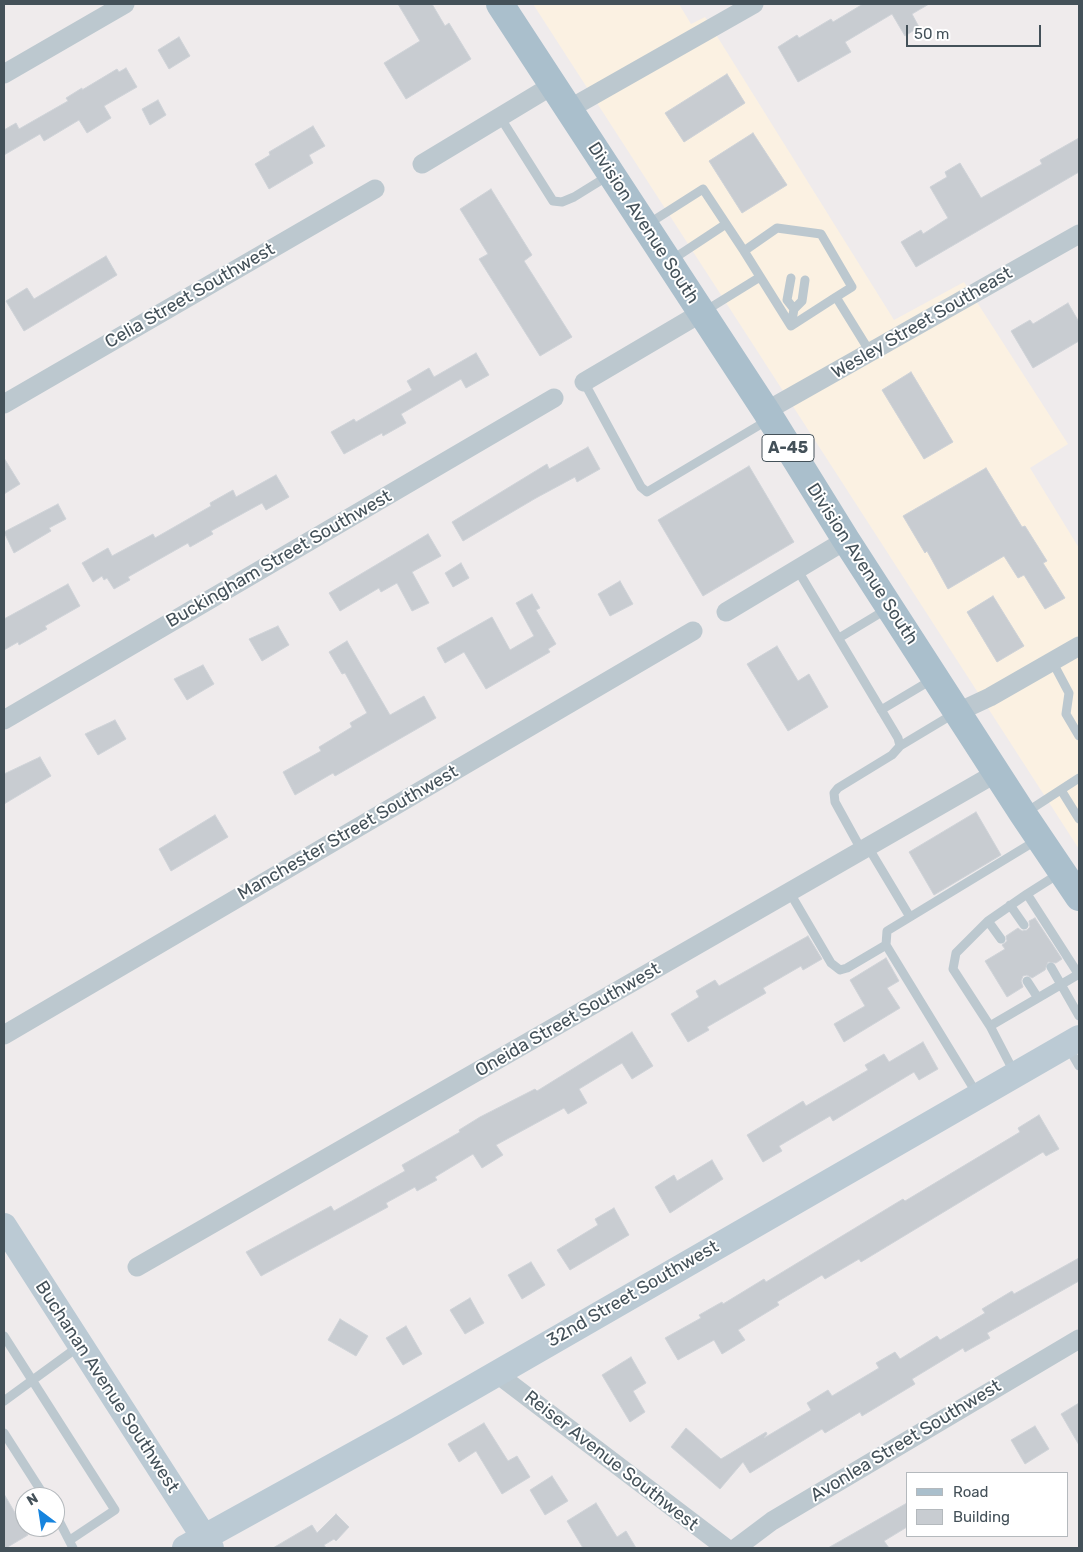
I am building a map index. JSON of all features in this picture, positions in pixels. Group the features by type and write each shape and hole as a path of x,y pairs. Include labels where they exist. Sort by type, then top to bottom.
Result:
{"main road":[{"name":"Division Avenue South","path":"500,4 768,415 846,540 998,772 1023,814 1079,897"}],"street":[{"path":"4,74 125,4"},
{"path":"568,109 754,4"},
{"path":"422,164 553,85"},
{"name":"Celia Street Southwest","path":"4,404 376,189"},
{"name":"Wesley Street Southeast","path":"768,415 870,352 1079,234"},
{"path":"584,382 701,313"},
{"name":"Buckingham Street Southwest","path":"4,720 554,398"},
{"path":"726,612 846,540"},
{"name":"Manchester Street Southwest","path":"4,1035 693,632"},
{"path":"958,712 1079,646"},
{"name":"Oneida Street Southwest","path":"137,1267 998,772"},
{"name":"32nd Street Southwest","path":"200,1545 1015,1074 1075,1050"},
{"name":"Buchanan Avenue Southwest","path":"4,1226 80,1346 200,1545"},
{"name":"Avonlea Street Southwest","path":"736,1548 772,1521 1079,1339"},
{"name":"Reiser Avenue Southwest","path":"496,1373 726,1548"}],"lane":[{"path":"500,117 553,201 562,202 574,197 611,174"},
{"path":"645,226 703,188 791,326"},
{"path":"668,262 726,224"},
{"path":"744,251 777,228 810,237 821,234 852,286 791,326"},
{"path":"701,313 760,277"},
{"path":"791,278 787,300 794,308"},
{"path":"791,326 794,308 802,301 805,280"},
{"path":"836,297 870,352"},
{"path":"584,382 641,487 647,492 768,415"},
{"path":"798,569 882,710 898,738 900,746"},
{"path":"839,638 890,608"},
{"path":"1052,661 1069,693 1066,714 1079,736"},
{"path":"882,710 935,677"},
{"path":"910,917 835,802 834,793 838,788 892,755 900,746 958,712"},
{"path":"1023,814 1079,778"},
{"path":"1061,790 1079,819"},
{"path":"978,1095 886,945 887,931 1040,839"},
{"path":"1015,1074 990,1026 954,969 956,953 988,921 1062,872"},
{"path":"790,893 830,963 840,970 848,968 886,945"},
{"path":"990,1026 1079,974 1027,894"},
{"path":"1010,905 1024,925"},
{"path":"988,921 1001,939"},
{"path":"1050,966 1079,1016"},
{"path":"1027,981 1038,998"},
{"path":"4,1336 115,1510 71,1544 65,1533"},
{"path":"4,1401 31,1379 80,1346"},
{"path":"4,1433 38,1487"}],"shaded area":[{"path":"533,4 679,4 691,24 705,17 894,320 964,282 1068,444 1030,468 1079,548 1079,849"}],"building":[{"path":"398,4 432,4 445,26 449,23 471,59 406,99 384,63 420,41"},
{"path":"863,4 929,4 912,14 919,27 905,36 892,14 845,42 851,52 798,82 778,47 797,35 799,38 831,19 833,22"},
{"path":"179,37 190,56 169,69 158,50"},
{"path":"126,68 137,87 104,106 111,118 87,133 79,120 44,141 40,134 4,155 4,130 16,123 19,129 68,101 66,98 82,88 82,90 117,69 119,72"},
{"path":"727,74 745,103 684,142 665,113"},
{"path":"158,100 166,115 150,125 142,109"},
{"path":"313,126 325,146 309,155 313,163 269,189 255,164 270,155 269,152"},
{"path":"753,133 787,185 742,213 709,161"},
{"path":"1079,138 1079,172 916,267 901,242 921,230 923,234 948,218 930,187 947,177 945,172 960,163 981,198 1042,164 1040,160"},
{"path":"491,189 532,255 524,261 572,337 540,356 479,259 488,254 460,209"},
{"path":"106,256 117,275 24,331 6,301 27,288 34,299"},
{"path":"1068,303 1079,322 1079,341 1033,368 1011,331 1030,320 1033,324"},
{"path":"476,353 489,375 466,388 461,379 401,414 406,423 383,436 382,433 344,454 331,432 354,419 356,422 412,390 407,381 429,368 434,377"},
{"path":"911,372 953,442 924,459 882,390"},
{"path":"588,447 600,469 577,482 575,477 463,541 452,522 547,464 549,469"},
{"path":"4,458 20,484 4,494"},
{"path":"749,466 794,542 703,596 658,520"},
{"path":"986,468 1022,527 1025,526 1047,561 1043,563 1065,598 1045,609 1024,575 1018,578 1004,556 948,589 927,551 925,553 903,516"},
{"path":"276,475 289,497 266,510 262,503 211,531 213,534 190,547 188,543 128,577 130,580 114,589 107,578 104,580 102,576 93,582 82,563 108,548 112,556 153,534 155,538 211,506 210,503 233,490 236,497"},
{"path":"58,504 66,519 49,528 51,531 14,553 4,532"},
{"path":"428,534 441,556 412,572 429,603 412,611 397,583 381,592 379,588 340,611 329,593"},
{"path":"461,563 469,578 453,587 445,573"},
{"path":"620,581 633,604 610,616 598,594"},
{"path":"68,584 80,606 45,626 47,629 19,645 18,642 4,650 4,619"},
{"path":"532,594 540,608 536,610 556,644 548,649 550,652 486,689 464,652 445,663 437,648 492,617 510,650 534,636 516,603"},
{"path":"993,596 1024,646 997,662 967,612"},
{"path":"278,626 289,645 262,661 249,639"},
{"path":"347,641 390,715 424,696 436,718 335,776 333,773 295,795 283,772 321,751 319,747 352,727 350,723 367,713 345,673 342,674 329,652"},
{"path":"777,646 798,681 809,674 828,707 788,731 747,664"},
{"path":"203,665 214,684 187,700 174,679"},
{"path":"115,720 126,739 98,755 85,734"},
{"path":"40,757 51,776 4,804 4,774"},
{"path":"976,812 1001,855 934,895 909,852"},
{"path":"215,815 228,837 171,871 159,849"},
{"path":"1035,918 1062,959 1056,963 1048,962 1045,970 1032,978 1027,975 1023,976 1021,981 1023,987 1007,997 985,961 1005,949 1002,945 1007,941 1006,936 1018,928 1022,931 1027,930 1030,927 1029,921"},
{"path":"808,936 822,959 803,970 801,966 763,988 766,993 707,1027 709,1030 688,1042 671,1014 699,997 696,991 715,980 719,986"},
{"path":"886,958 899,981 887,988 900,1008 844,1042 834,1024 865,1006 850,980"},
{"path":"632,1032 653,1066 632,1079 622,1063 579,1089 587,1103 568,1114 564,1108 496,1145 503,1155 482,1168 473,1154 435,1177 437,1180 417,1191 415,1187 386,1203 388,1207 261,1276 246,1252 331,1206 334,1211 405,1171 402,1165 460,1132 459,1130 480,1117 535,1089 537,1091"},
{"path":"923,1042 938,1069 919,1080 914,1072 833,1121 830,1116 779,1146 782,1151 763,1162 747,1135 803,1101 806,1106 868,1070 865,1065 884,1054 889,1062"},
{"path":"1039,1115 1059,1149 1046,1156 1043,1152 861,1262 859,1259 825,1279 822,1275 777,1302 779,1305 738,1330 745,1340 722,1354 714,1340 678,1360 665,1338 701,1318 699,1315 722,1302 723,1304 764,1279 766,1282 903,1199 905,1201 1020,1132 1018,1128"},
{"path":"712,1160 723,1179 670,1213 655,1187 674,1175 677,1181"},
{"path":"614,1208 629,1235 570,1270 557,1250 598,1225 595,1219"},
{"path":"1079,1258 1079,1281 987,1333 990,1338 965,1352 963,1348 912,1379 915,1384 862,1416 860,1412 825,1433 822,1429 750,1473 743,1462 720,1489 671,1447 686,1428 721,1459 766,1432 767,1434 764,1438 811,1410 807,1403 828,1390 832,1396 879,1368 876,1363 895,1352 900,1359 937,1336 940,1340 985,1313 982,1309 1012,1291 1014,1294"},
{"path":"531,1262 545,1285 522,1299 508,1275"},
{"path":"470,1298 484,1323 465,1334 450,1310"},
{"path":"340,1319 368,1336 356,1356 328,1340"},
{"path":"406,1326 422,1354 403,1365 386,1338"},
{"path":"631,1357 646,1383 633,1391 645,1412 630,1422 602,1375"},
{"path":"1079,1403 1079,1445 1061,1414"},
{"path":"484,1423 508,1461 517,1456 530,1477 502,1494 476,1451 459,1462 448,1444"},
{"path":"1035,1426 1049,1449 1025,1464 1011,1440"},
{"path":"552,1476 568,1501 545,1515 530,1490"},
{"path":"4,1494 15,1513 15,1537 25,1537 4,1548"},
{"path":"596,1503 617,1537 626,1531 636,1548 583,1548 567,1521"},
{"path":"906,1504 906,1528 884,1541 889,1548 828,1548"},
{"path":"336,1514 349,1527 336,1541 334,1539 324,1545 326,1548 273,1548 312,1525 317,1533"}]}
